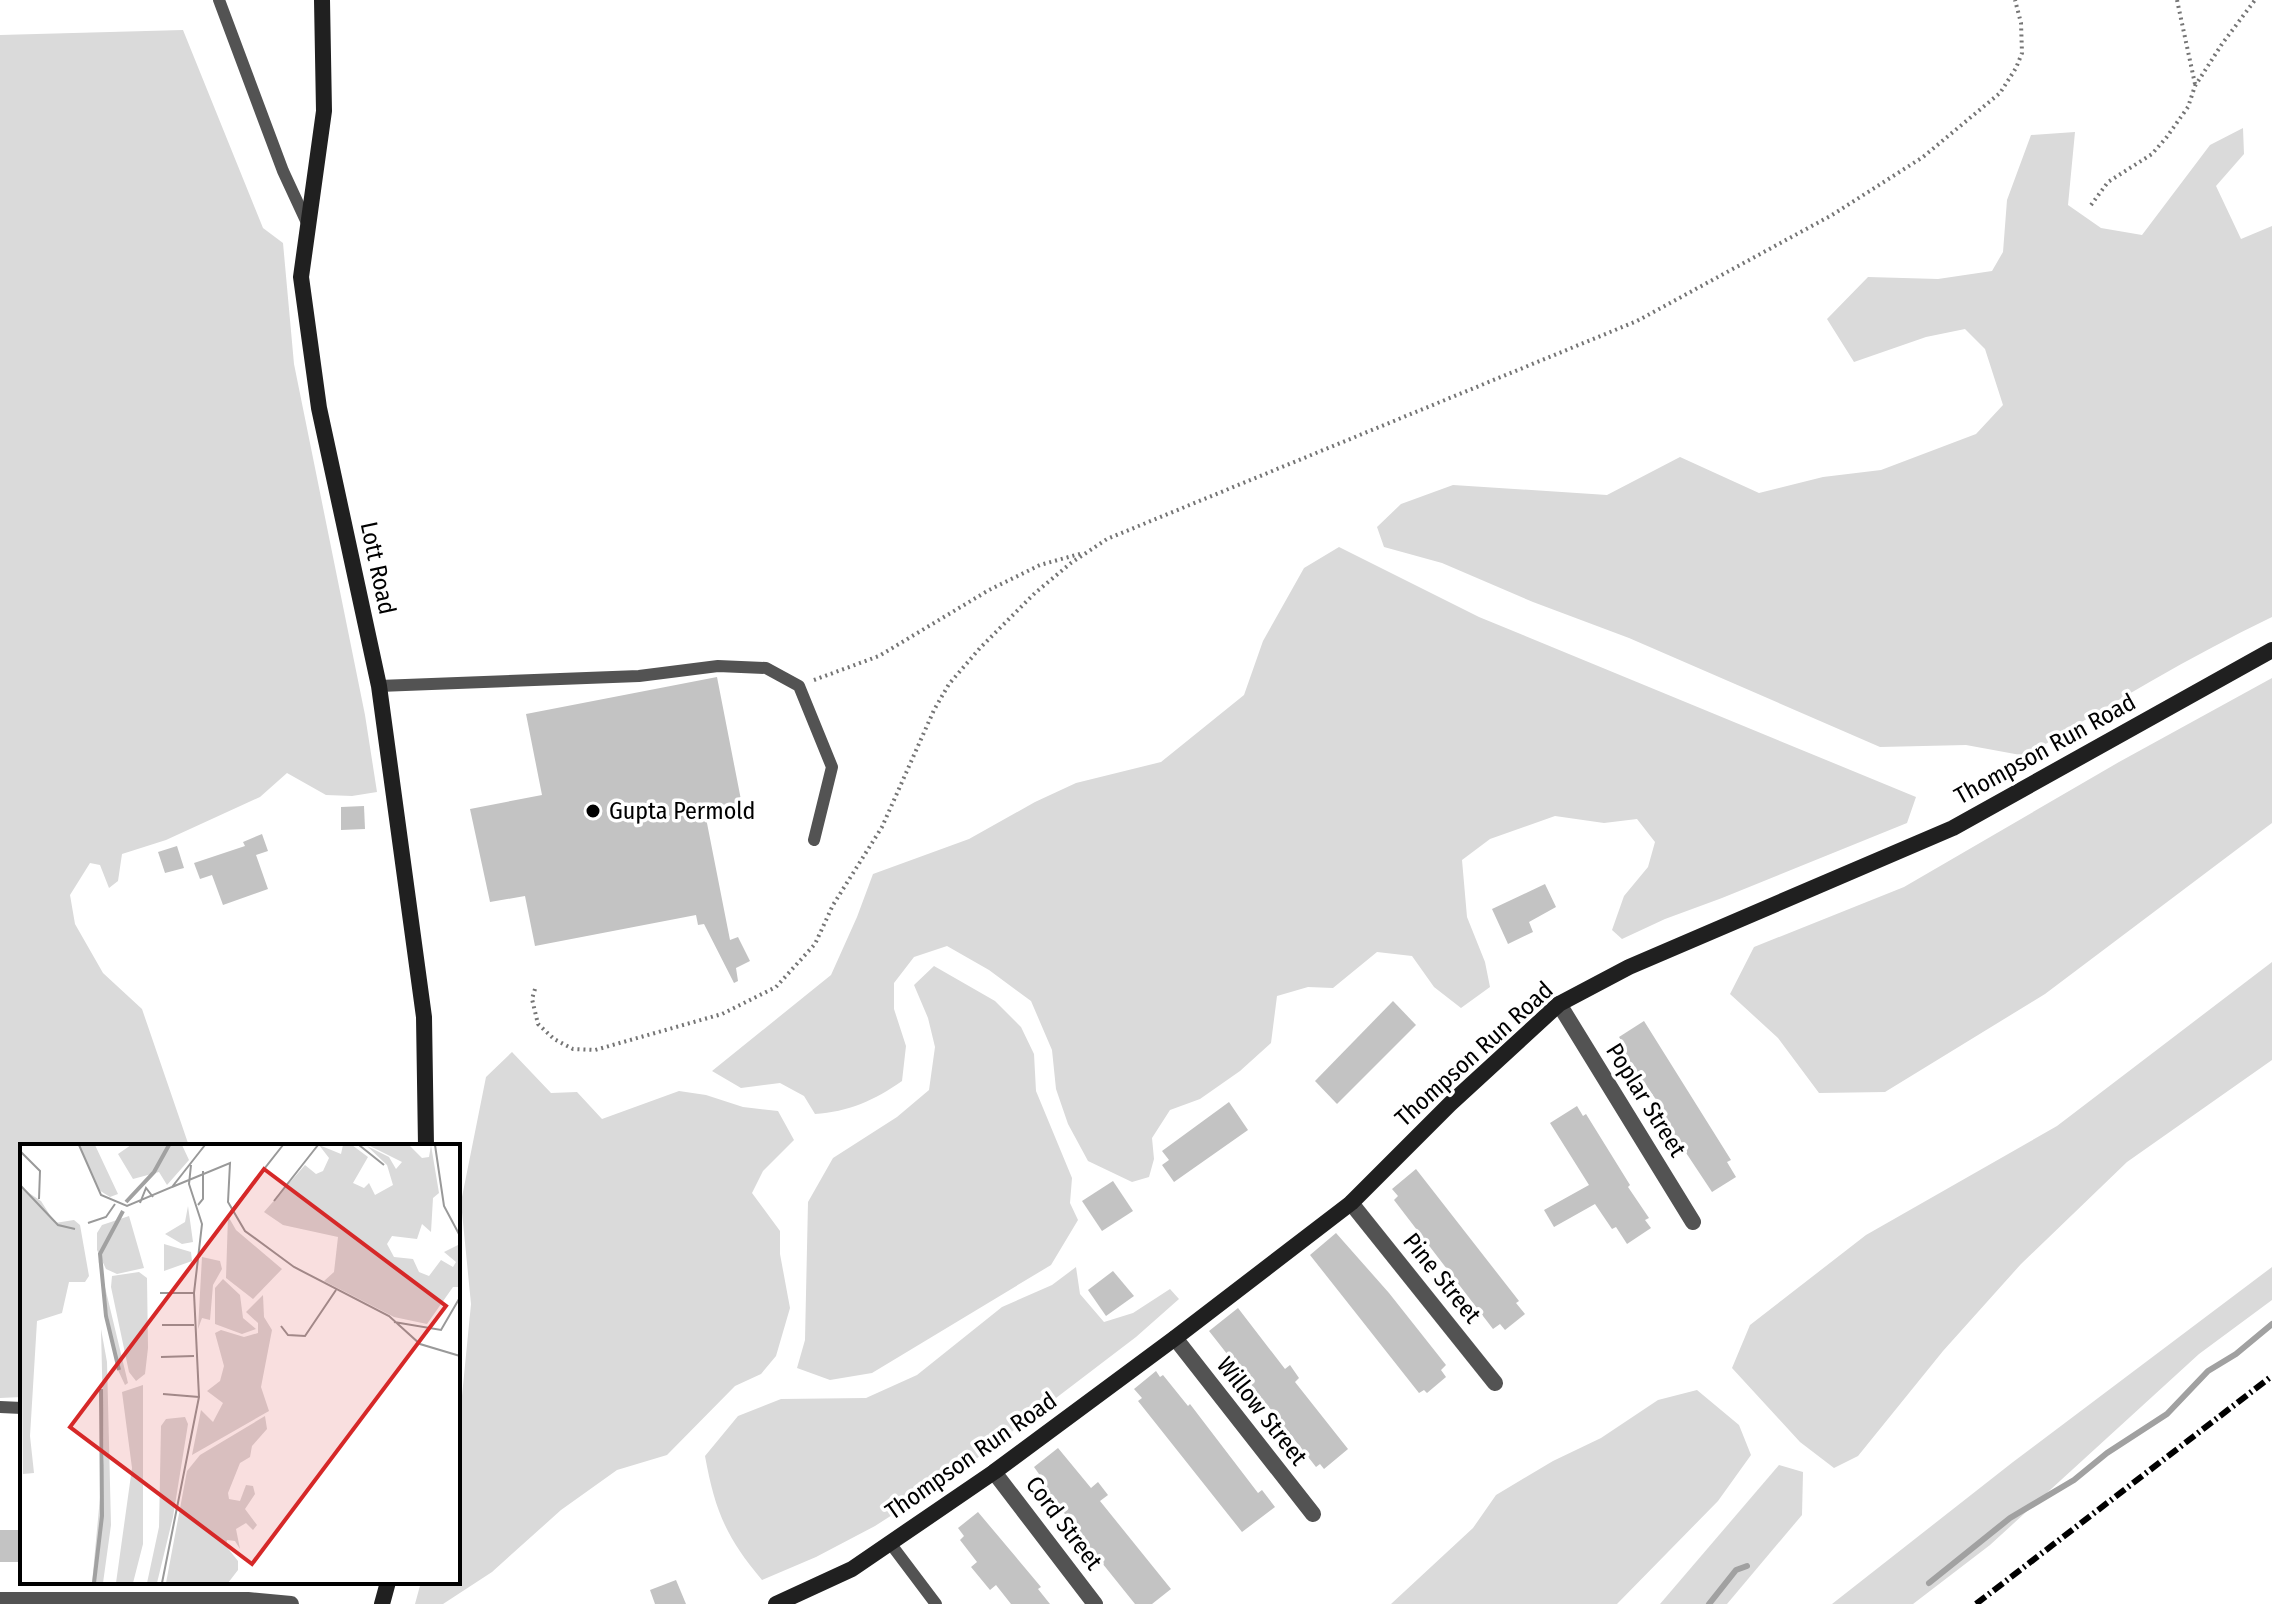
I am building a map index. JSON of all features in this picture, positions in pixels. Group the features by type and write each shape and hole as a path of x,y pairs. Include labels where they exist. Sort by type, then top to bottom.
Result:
{"street":[{"name":"Lott Road","path":"322,0 324,111 301,277 319,408 379,686 424,1017 426,1144"},
{"name":"Thompson Run Road","path":"776,1604 852,1569 994,1472 1175,1338 1351,1203 1450,1104 1559,1004 1629,967 1953,828 2272,650"},
{"name":"Poplar Street","path":"1559,1004 1693,1222"},
{"name":"Pine Street","path":"1351,1203 1495,1383"},
{"name":"Willow Street","path":"1175,1338 1313,1514"},
{"name":"Cord Street","path":"994,1472 1095,1604"},
{"path":"382,1604 387,1584"},
{"path":"0,1600 248,1600 291,1604"}],"lane":[{"path":"219,0 283,171 308,225"},
{"path":"379,686 639,676 718,666 766,668 799,686 832,767 814,840"},
{"path":"0,1407 20,1408"},
{"path":"890,1543 936,1604"}],"path":[{"path":"535,989 532,999 538,1024 554,1039 573,1049 595,1050 722,1014 776,987 815,944 833,905 882,827 934,710 949,684 1022,605 1085,553 1107,539 1637,321 1867,194 1923,157 1990,103 2007,84 2022,53 2021,23 2015,0"},
{"path":"2177,0 2195,86"},
{"path":"2091,205 2108,182 2152,154 2159,146 2188,107 2195,86 2222,44 2255,0"},
{"path":"799,686 879,656 989,590 1040,565 1085,553"}],"shaded area":[{"path":"183,30 263,228 283,243 294,364 365,715 377,792 352,796 326,795 287,773 260,797 166,840 122,854 118,881 109,888 100,865 90,863 70,895 75,924 103,973 142,1009 188,1144 20,1144 20,1397 0,1398 0,35"},
{"path":"2243,128 2244,154 2216,186 2241,239 2272,226 2272,617 2148,683 2026,756 1966,745 1880,747 1629,638 1442,563 1384,547 1377,527 1401,504 1453,485 1607,495 1680,457 1759,493 1823,477 1881,470 1976,434 2003,405 1985,349 1965,329 1926,337 1854,362 1827,319 1868,277 1938,279 1992,271 2003,252 2007,200 2031,135 2075,132 2068,205 2101,228 2142,235 2210,145"},
{"path":"1339,547 1479,617 1916,797 1907,823 1622,939 1612,930 1624,896 1648,867 1655,842 1637,819 1604,823 1555,816 1490,839 1462,860 1467,917 1485,962 1490,987 1461,1008 1434,987 1412,956 1377,952 1333,988 1308,987 1277,996 1271,1043 1240,1071 1200,1099 1170,1110 1152,1138 1154,1159 1149,1177 1132,1182 1088,1161 1068,1124 1056,1089 1052,1050 1031,1001 989,970 947,946 914,957 894,983 894,1009 906,1046 902,1081 882,1094 850,1108 815,1114 804,1096 780,1083 741,1088 712,1071 831,975 873,874 969,839 1076,783 1161,762 1244,695 1263,641 1304,568"},
{"path":"2272,678 2272,823 2045,994 1885,1092 1819,1093 1778,1038 1730,994 1754,947 1904,887 2119,762"},
{"path":"2272,962 2272,1060 2127,1162 2021,1264 1943,1351 1858,1456 1834,1468 1800,1442 1732,1368 1750,1325 1866,1235 2057,1126"},
{"path":"934,966 995,1001 1021,1027 1034,1054 1036,1091 1072,1178 1070,1203 1078,1220 1051,1265 872,1373 830,1380 797,1368 805,1340 808,1202 833,1158 897,1117 929,1090 935,1047 928,1018 914,985"},
{"path":"512,1052 551,1093 577,1092 602,1119 679,1091 706,1095 743,1107 778,1111 794,1140 763,1171 752,1193 780,1231 780,1254 790,1308 776,1356 761,1374 735,1386 667,1455 617,1470 561,1510 492,1572 443,1604 415,1604 420,1584 460,1584 462,1396 471,1304 461,1202 486,1077"},
{"path":"1076,1267 1080,1294 1104,1322 1133,1313 1170,1289 1179,1299 1136,1337 959,1472 875,1526 816,1557 762,1580 739,1550 724,1522 713,1493 705,1456 738,1416 781,1399 866,1398 917,1375 1002,1307 1052,1285"},
{"path":"2272,1267 2272,1300 2199,1354 1990,1545 1913,1604 1832,1604 2013,1462"},
{"path":"1697,1390 1739,1425 1751,1455 1718,1501 1617,1604 1391,1604 1473,1528 1496,1495 1553,1461 1601,1438 1658,1400"},
{"path":"1779,1465 1803,1472 1802,1515 1727,1604 1660,1604"}],"building":[{"name":"Gupta Permold","path":"717,677 742,805 705,813 730,940 738,937 750,961 736,968 738,981 734,983 704,924 698,925 696,915 535,946 525,896 490,902 470,809 542,795 526,714"},
{"path":"364,806 365,829 341,830 341,807"},
{"path":"262,834 268,851 256,855 268,889 223,905 212,875 200,879 194,863 245,846 243,842"},
{"path":"177,846 184,868 165,873 158,852"},
{"path":"1545,884 1556,907 1529,922 1533,932 1508,944 1492,909"},
{"path":"1393,1001 1416,1025 1337,1104 1315,1081"},
{"path":"1644,1021 1731,1160 1727,1162 1736,1177 1712,1192 1621,1048 1625,1046 1619,1037"},
{"path":"1229,1102 1248,1130 1174,1182 1162,1165 1169,1160 1162,1151"},
{"path":"1577,1106 1583,1116 1586,1114 1649,1218 1645,1220 1651,1228 1627,1244 1595,1204 1554,1227 1544,1210 1589,1185 1550,1123"},
{"path":"1416,1169 1519,1301 1516,1303 1525,1314 1505,1330 1500,1324 1493,1329 1394,1200 1398,1196 1392,1189"},
{"path":"1113,1181 1133,1211 1102,1231 1082,1201"},
{"path":"1336,1233 1446,1365 1441,1370 1446,1377 1427,1393 1424,1390 1419,1393 1310,1255"},
{"path":"1113,1271 1134,1296 1106,1316 1088,1290"},
{"path":"1238,1308 1285,1369 1290,1365 1299,1378 1295,1382 1348,1449 1324,1469 1320,1464 1316,1467 1209,1331"},
{"path":"1156,1371 1160,1377 1163,1375 1188,1406 1190,1404 1258,1493 1262,1490 1275,1507 1242,1532 1138,1401 1142,1398 1134,1389"},
{"path":"1058,1448 1091,1488 1098,1482 1108,1495 1100,1501 1171,1589 1152,1604 1135,1604 1090,1548 1088,1550 1076,1534 1080,1532 1034,1477 1039,1474 1034,1467"},
{"path":"978,1512 1041,1587 1038,1589 1050,1604 1011,1604 996,1585 990,1590 971,1567 977,1562 960,1540 964,1536 958,1528"},
{"path":"0,1530 20,1530 20,1562 0,1562"},
{"path":"676,1580 686,1604 655,1604 650,1590"}],"waterway":[{"path":"1929,1583 2010,1518 2074,1480 2107,1453 2167,1414 2208,1371 2236,1354 2272,1324"},
{"path":"1709,1604 1736,1570 1747,1566"}],"railway":[{"path":"1976,1604 2272,1376"}],"place":[{"name":"Gupta Permold","path":"593,811"}]}
